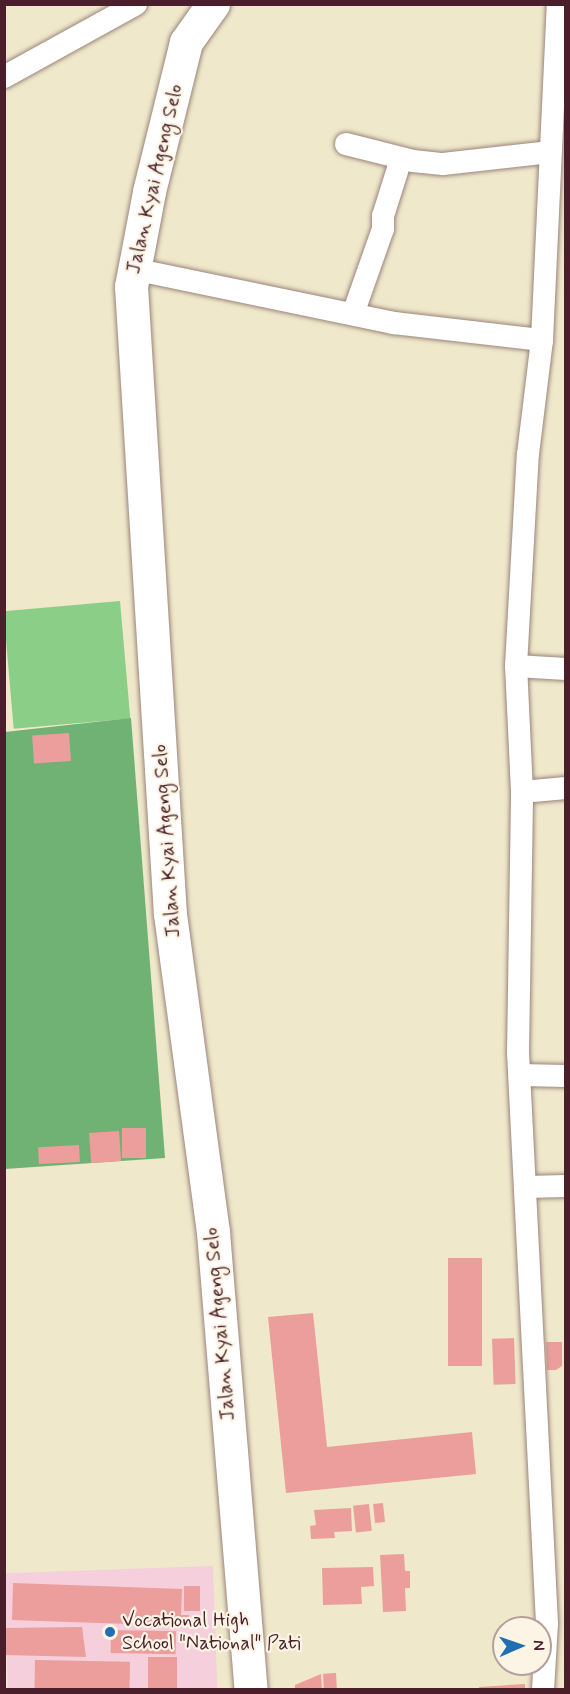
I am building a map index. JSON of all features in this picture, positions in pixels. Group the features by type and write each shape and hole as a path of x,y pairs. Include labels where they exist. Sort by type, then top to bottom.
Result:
{"main road":[{"name":"Jalan Kyai Ageng Selo","path":"213,4 186,42 133,269 170,914 213,1232 251,1689"}],"street":[{"path":"4,77 136,4"},
{"path":"543,1689 556,1624 520,1075 522,792 516,666 528,454 556,203 550,152 558,4"},
{"path":"346,144 401,159 458,164 550,152"},
{"path":"354,314 383,229 383,216 401,159"},
{"path":"133,269 438,329 542,340"},
{"path":"516,666 566,669"},
{"path":"522,792 566,788"},
{"path":"520,1075 566,1076"},
{"path":"526,1187 566,1186"}],"shaded area":[{"name":"Vocational High School \"National\" Pati","path":"213,1566 217,1689 8,1690 4,1573"}],"green space":[{"path":"120,601 130,719 14,729 4,611"},
{"path":"131,718 165,1158 5,1169 5,732"}],"building":[{"path":"69,733 71,761 34,764 32,736"},
{"path":"122,1128 146,1128 146,1158 122,1158"},
{"path":"119,1131 121,1161 91,1163 89,1133"},
{"path":"79,1145 80,1162 39,1164 38,1147"},
{"path":"448,1258 482,1258 482,1366 448,1366"},
{"path":"313,1313 327,1447 472,1432 476,1474 286,1493 268,1317"},
{"path":"514,1338 516,1384 494,1385 492,1339"},
{"path":"546,1342 562,1342 562,1366 556,1370 547,1370"},
{"path":"383,1503 385,1522 375,1523 373,1504"},
{"path":"369,1504 372,1531 356,1533 353,1506"},
{"path":"351,1508 352,1531 334,1532 335,1538 311,1539 310,1526 316,1525 314,1510"},
{"path":"404,1554 405,1571 410,1571 410,1588 405,1588 406,1611 383,1612 380,1555"},
{"path":"373,1567 374,1586 361,1587 362,1604 323,1605 322,1568"},
{"path":"13,1583 182,1589 181,1615 189,1615 189,1626 12,1620"},
{"path":"184,1586 200,1586 200,1611 184,1611"},
{"path":"82,1627 86,1657 4,1655 4,1628"},
{"path":"111,1630 176,1631 176,1654 111,1653"},
{"path":"148,1657 177,1657 177,1690 148,1690"},
{"path":"35,1660 130,1662 129,1690 34,1690"},
{"path":"336,1673 337,1690 324,1690 323,1674"},
{"path":"321,1674 322,1690 295,1690 295,1685"},
{"path":"525,1684 525,1690 479,1690 479,1687"}],"place":[{"name":"Vocational High School \"National\" Pati","path":"110,1632"}]}
